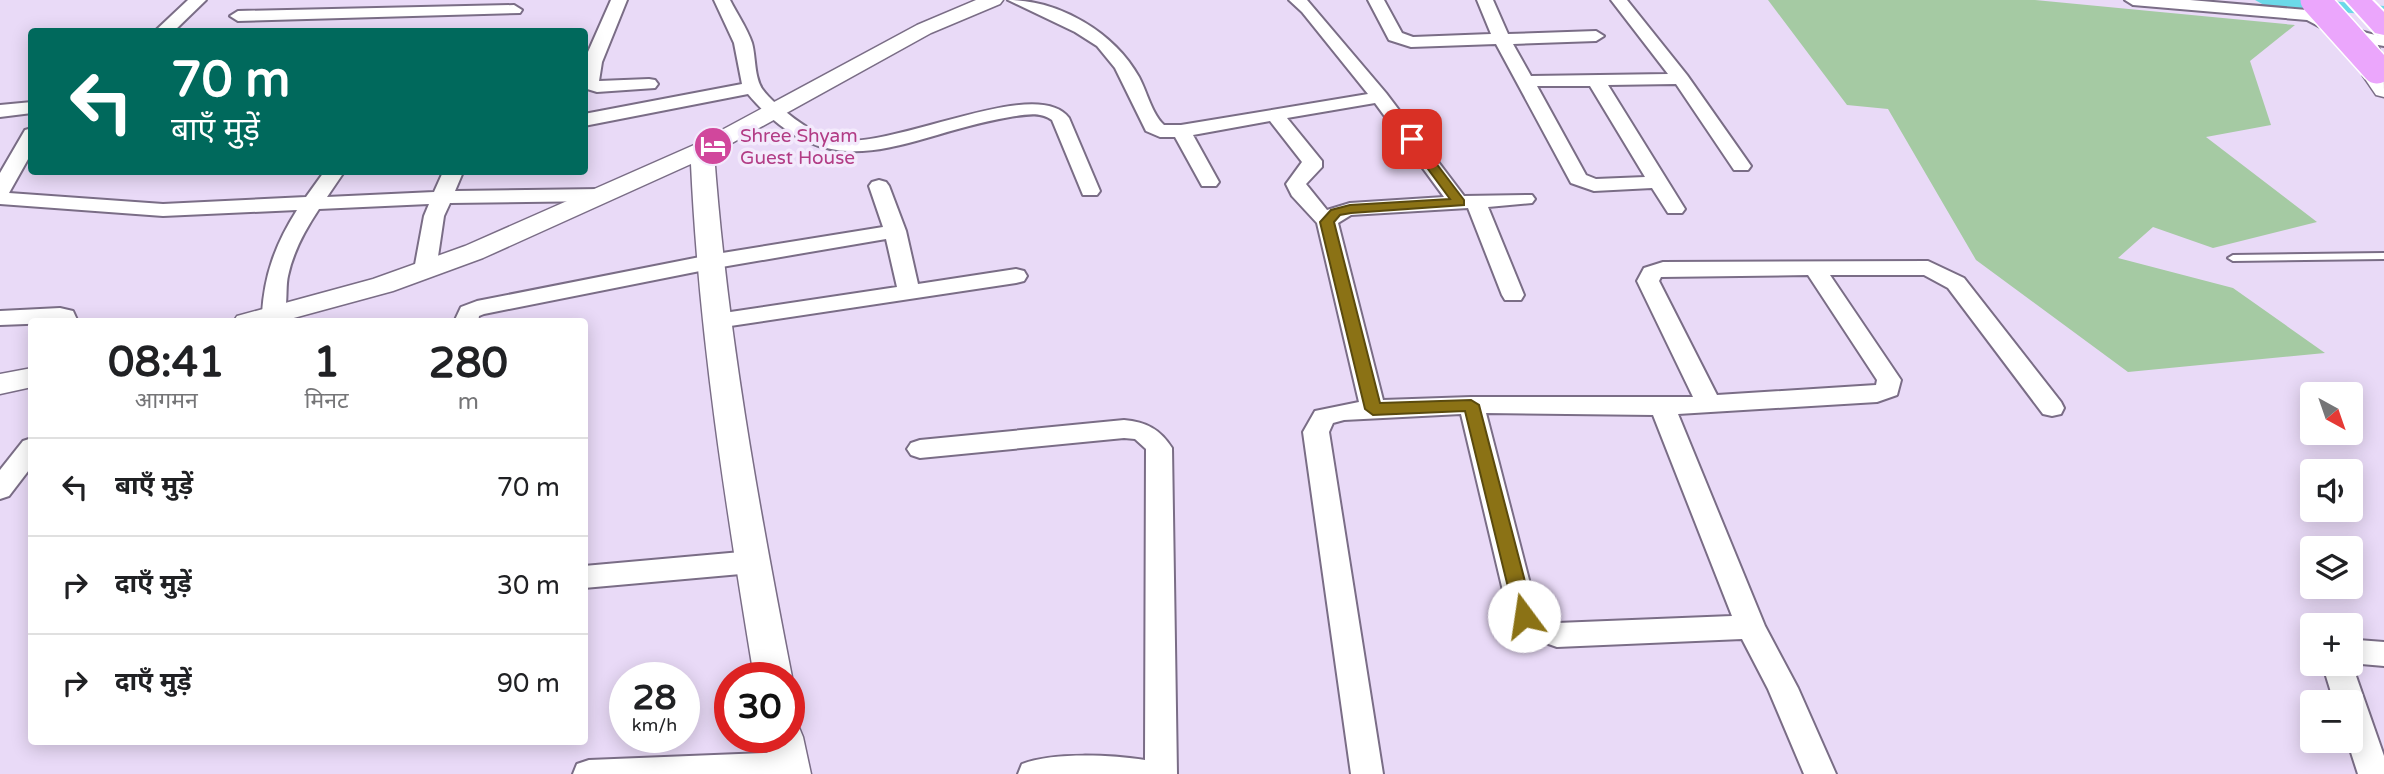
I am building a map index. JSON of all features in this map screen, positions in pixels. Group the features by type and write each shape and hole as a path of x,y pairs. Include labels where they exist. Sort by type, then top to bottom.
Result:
{"highway":[{"path":"2315,0 2382,79"},
{"path":"2353,10 2377,36"}],"street":[{"path":"166,28 198,0"},
{"path":"303,14 316,0"},
{"path":"620,0 589,63 590,84 597,87 649,83"},
{"path":"722,0 743,43 752,88 760,99 774,110 827,145 850,148 877,144 984,115 1042,108 1053,111 1060,118 1090,191"},
{"path":"262,318 383,285 474,252 702,150 924,29 993,0"},
{"path":"1017,0 1079,29 1110,48 1120,61 1153,127 1170,132 1380,97"},
{"path":"1297,0 1308,9 1468,202 1513,295"},
{"path":"1376,0 1395,36 1402,40 1596,36"},
{"path":"1485,0 1502,39 1578,178 1594,185 1659,182"},
{"path":"1619,0 1681,79 1741,166"},
{"path":"2133,0 2307,15 2323,19 2337,30 2377,36 2372,52 2374,76 2382,79"},
{"path":"2329,0 2353,10"},
{"path":"238,16 514,5 511,28"},
{"path":"1527,81 1681,79"},
{"path":"1596,80 1675,209"},
{"path":"588,119 752,88"},
{"path":"0,111 28,108"},
{"path":"1274,114 1312,161 1312,167 1296,184 1299,192 1327,222 1373,409"},
{"path":"1181,131 1209,181"},
{"path":"0,191 28,141"},
{"path":"702,150 717,321 751,562 770,662"},
{"path":"273,315 273,294 278,266 292,235 332,175"},
{"path":"425,270 440,197 451,175"},
{"path":"879,186 895,231 909,291"},
{"path":"0,198 163,209 440,197 601,195"},
{"path":"1327,222 1336,213 1350,209 1525,199"},
{"path":"467,318 469,312 477,308 710,262 895,231"},
{"path":"1708,403 1648,281 1652,273 1664,269 1816,271 1915,267 1943,274 1956,283 2052,408"},
{"path":"1367,774 1316,432 1324,418 1344,412 1373,409 1471,405 1662,407 1877,394 1888,389 1889,380 1816,271"},
{"path":"717,321 1016,276"},
{"path":"0,318 60,315 65,318"},
{"path":"0,384 28,378"},
{"path":"1471,405 1524,616 1536,628 1557,635 1751,627"},
{"path":"1662,407 1751,627 1783,688 1820,774"},
{"path":"920,449 1124,429 1140,430 1153,438 1159,448 1161,774"},
{"path":"0,489 28,452"},
{"path":"588,577 751,562"},
{"path":"2363,652 2384,654"},
{"path":"2363,741 2374,774"},
{"path":"589,774 788,759"},
{"path":"1034,774 1093,771 1143,774"}],"lane":[{"path":"2233,258 2384,256"}],"green space":[{"path":"1768,0 2035,0 2295,25 2250,61 2271,125 2206,137 2317,222 2213,248 2153,227 2118,258 2233,288 2325,353 2128,372 1976,260 1888,109 1847,105"}],"waterway":[{"path":"2264,0 2384,11"}],"place":[{"name":"Shree Shyam Guest House","path":"713,146"}],"route":[{"path":"1412,139 1459,203 1350,209 1336,213 1327,222 1373,409 1471,405 1524,616"}]}
